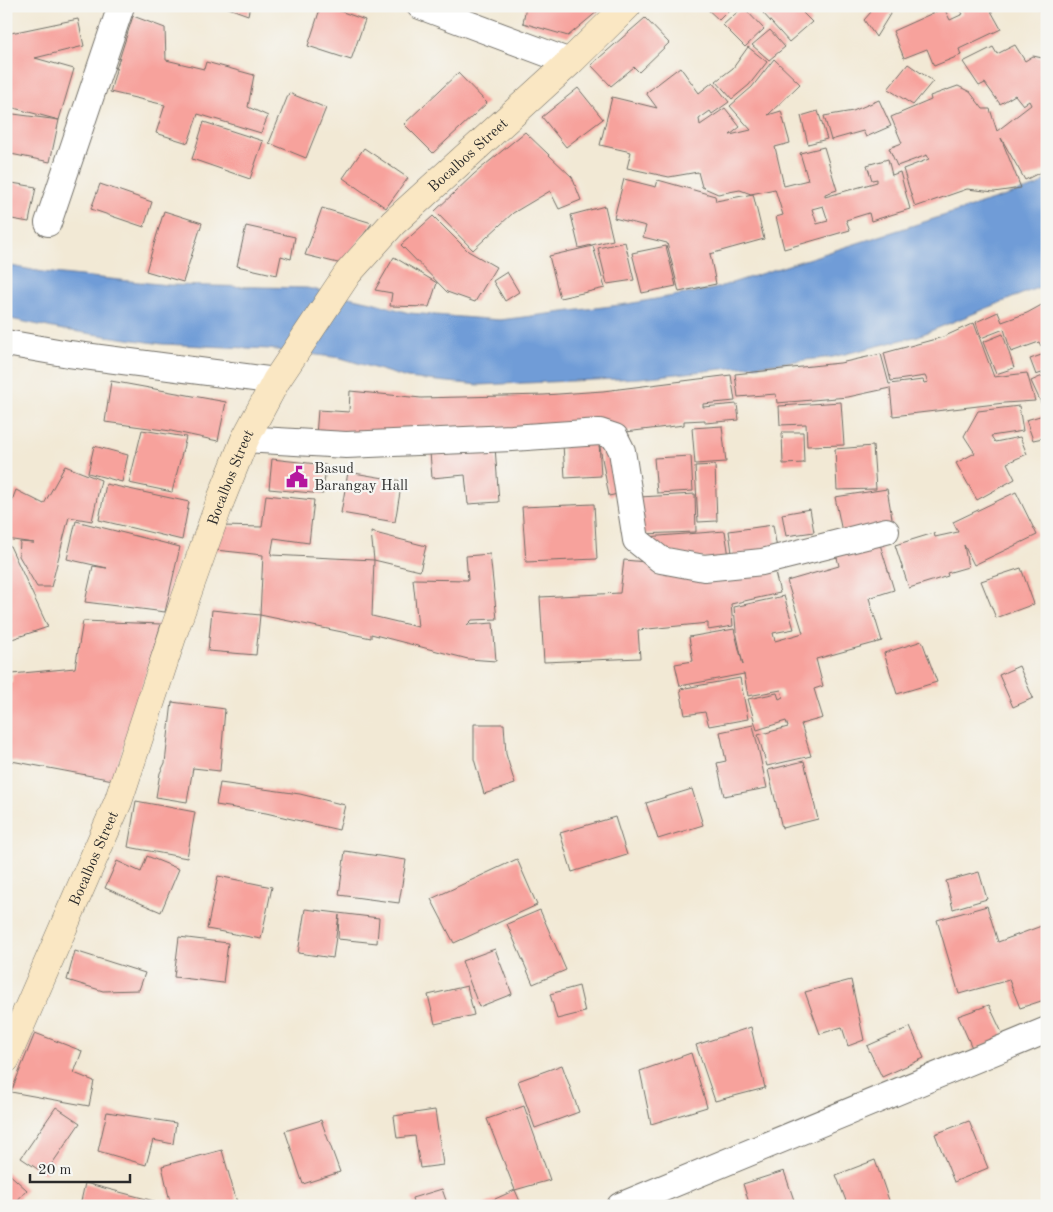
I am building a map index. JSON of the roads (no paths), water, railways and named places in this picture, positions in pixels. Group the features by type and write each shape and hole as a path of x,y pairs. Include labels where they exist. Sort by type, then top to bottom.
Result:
{"street":[{"path":"48,223 121,6"},
{"path":"420,6 570,62"},
{"name":"Bocalbos Street","path":"6,1059 118,802 188,591 221,499 245,439 279,376 348,273 393,223 570,62 628,6"},
{"path":"6,343 69,354 279,376"},
{"path":"245,439 346,445 600,432 614,437 622,451 636,540 661,560 704,568 762,562 886,531"},
{"path":"620,1206 1047,1030"}],"water":[{"path":"1047,179 1047,284 918,336 833,357 640,378 479,385 407,378 341,358 269,349 162,344 58,329 6,318 6,265 43,272 168,285 307,288 372,302 409,313 500,320 627,304 713,289 1037,186"}],"place":[{"name":"Basud Barangay Hall","path":"297,477"}]}
